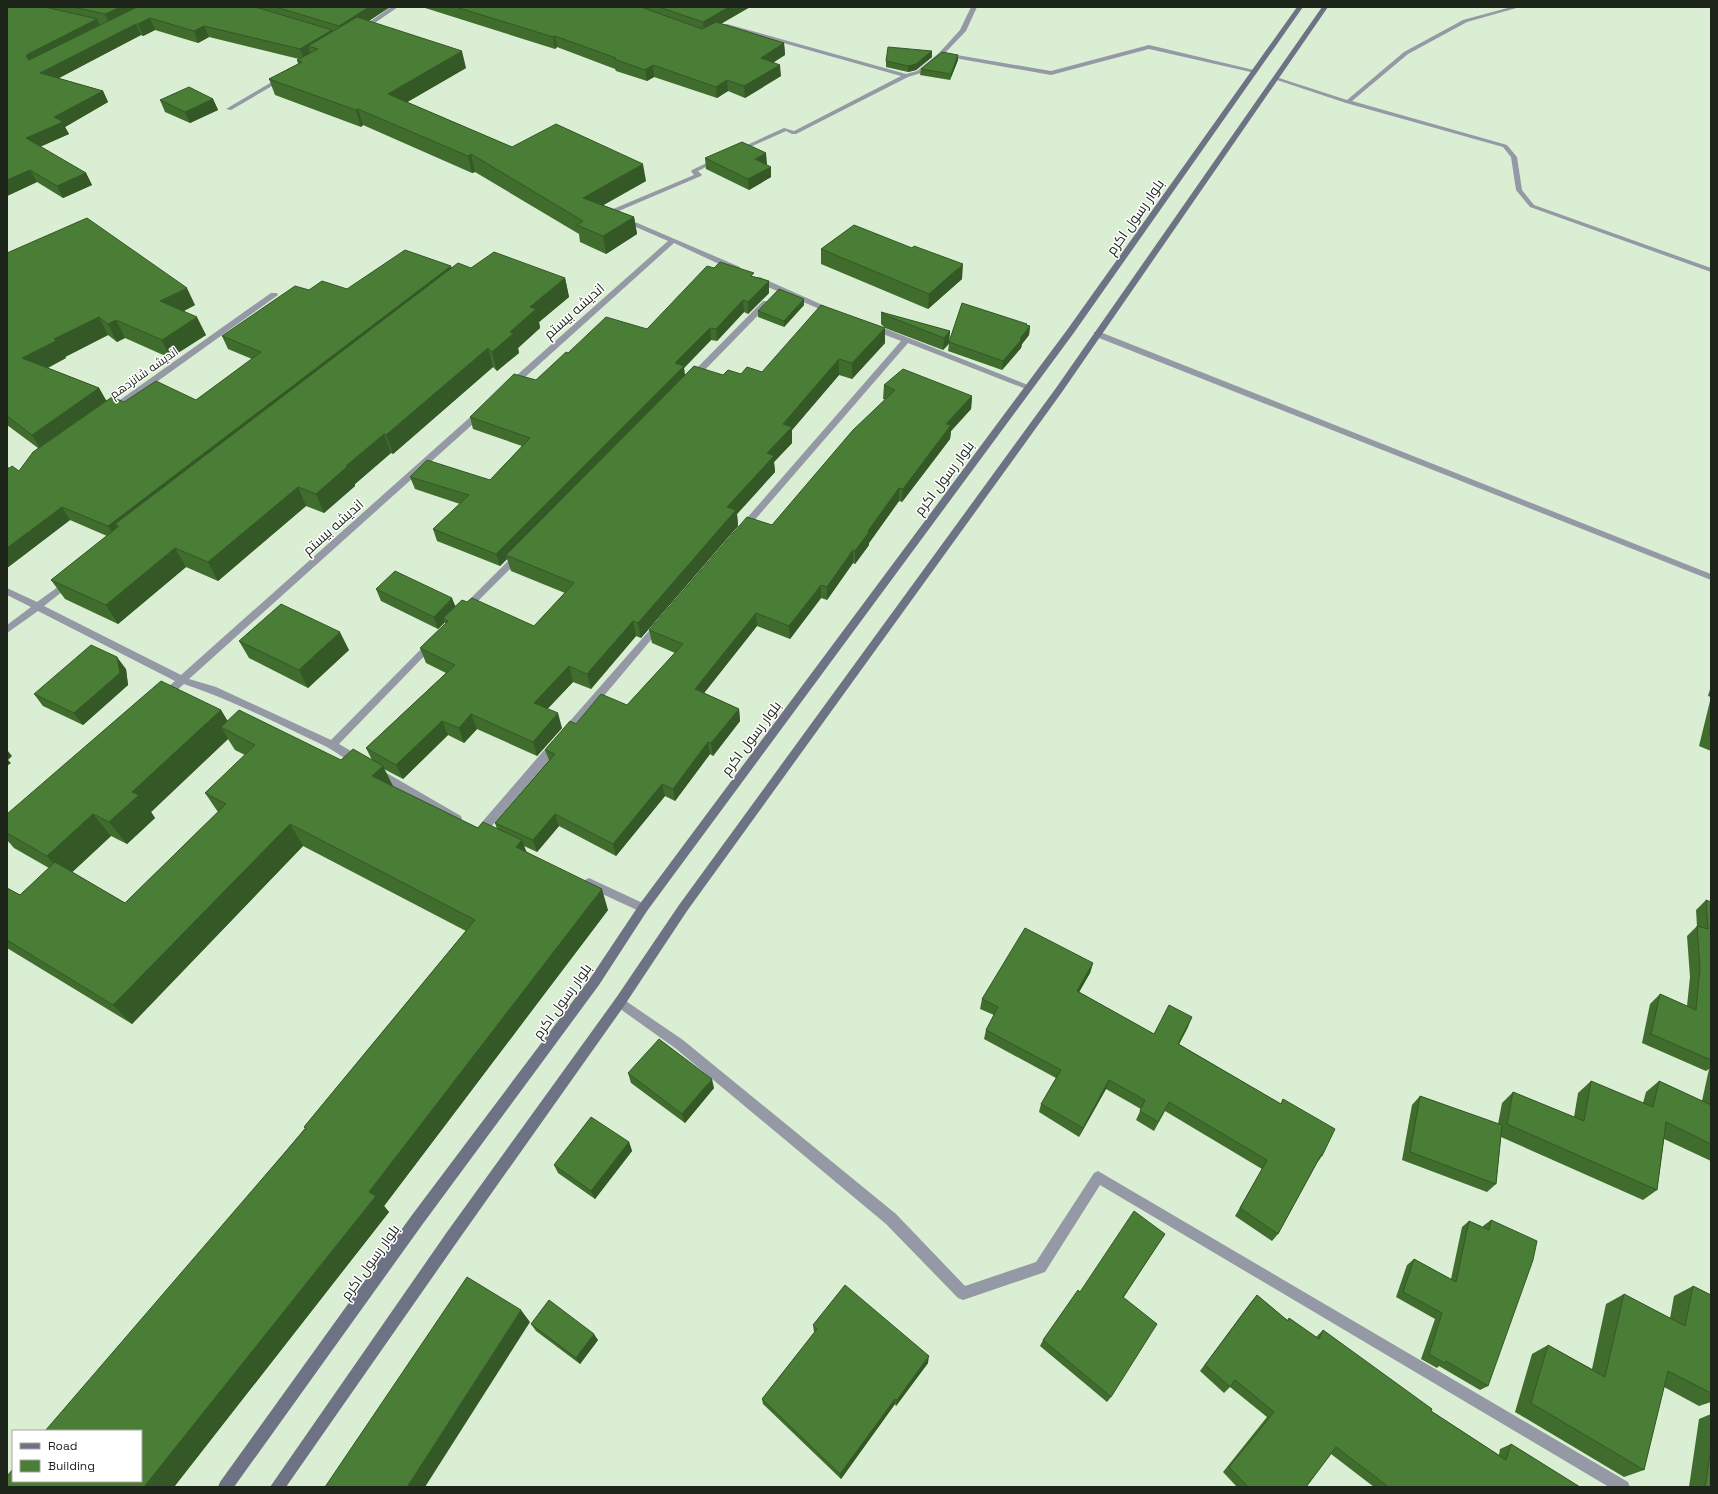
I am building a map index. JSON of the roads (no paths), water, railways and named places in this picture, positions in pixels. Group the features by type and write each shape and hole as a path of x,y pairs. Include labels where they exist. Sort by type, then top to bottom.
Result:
{"main road":[{"name":"بلوار رسول اکرم","path":"225,1487 418,1220 595,981 643,908 1070,332 1300,7"},
{"path":"277,1487 452,1237 620,1002 683,908 1059,390 1096,334 1325,7"}],"street":[{"path":"357,32 395,7"},
{"path":"729,155 786,129 794,133 906,76 919,72 941,54 963,31 974,7"},
{"path":"1348,102 1406,53 1466,21 1517,7"},
{"path":"711,33 725,25 906,76"},
{"path":"941,54 1051,73 1149,47 1255,71"},
{"path":"229,109 290,73"},
{"path":"1276,79 1348,102 1505,146 1514,157 1519,190 1532,206 1711,270"},
{"path":"722,158 694,171 700,175 608,213 673,240 744,273"},
{"name":"اندیشه بیستم","path":"507,389 673,240"},
{"path":"751,276 836,313"},
{"path":"685,386 780,289"},
{"name":"اندیشه شانزدهم","path":"105,415 274,295"},
{"path":"864,324 1029,387"},
{"path":"1096,334 1711,577"},
{"path":"735,538 906,340"},
{"name":"اندیشه بیستم","path":"158,701 490,404"},
{"path":"461,614 522,552"},
{"path":"7,630 75,577"},
{"path":"7,591 182,680 213,690 332,745 477,830 662,622"},
{"path":"332,745 438,637"},
{"path":"579,878 643,908"},
{"path":"620,1002 679,1044 891,1219 963,1293 1040,1268 1098,1177 1623,1487"}]}
